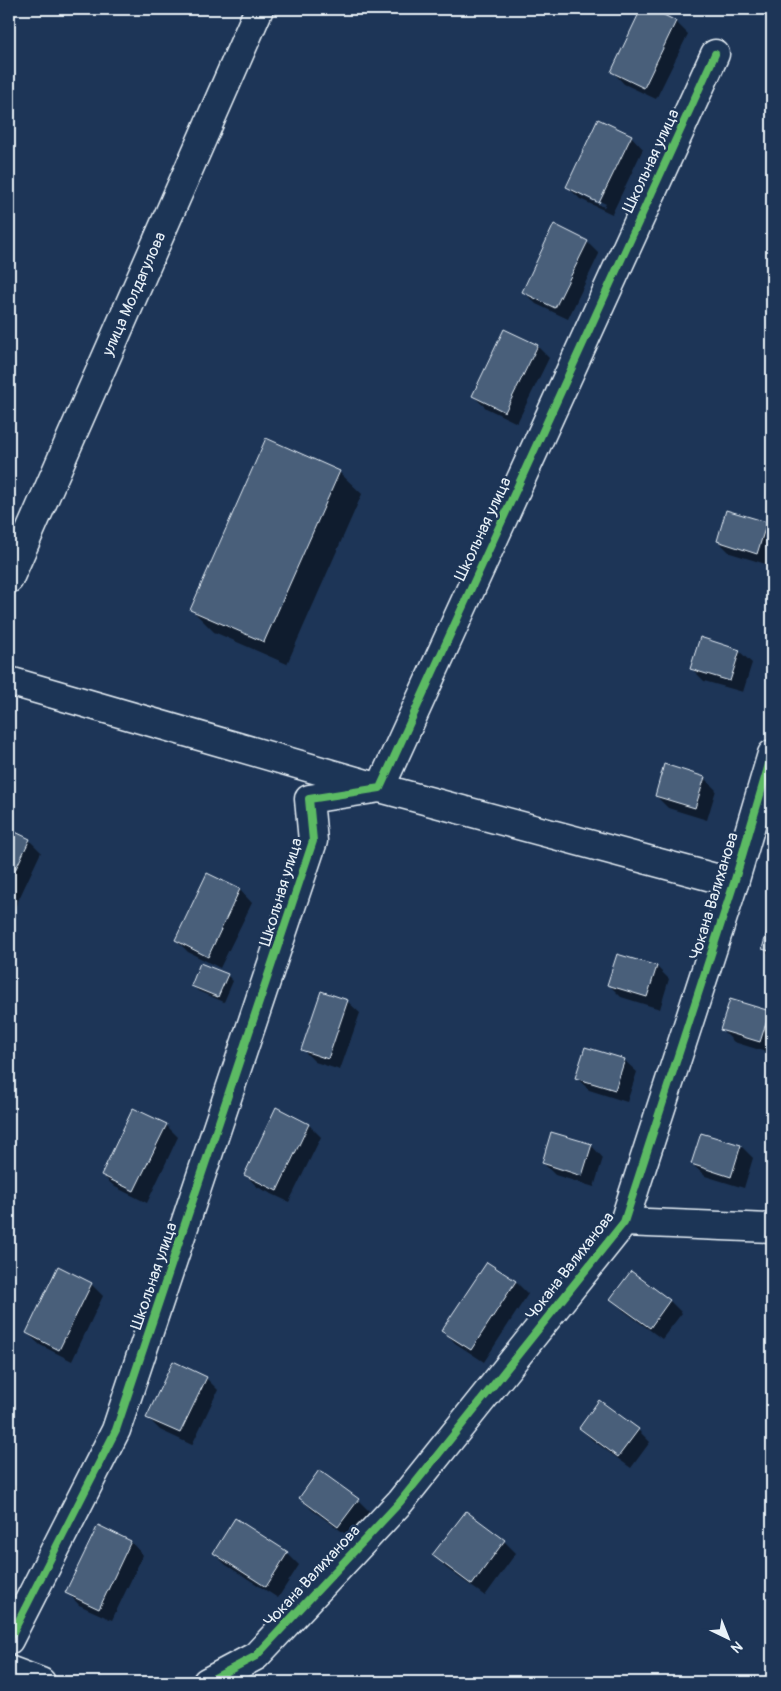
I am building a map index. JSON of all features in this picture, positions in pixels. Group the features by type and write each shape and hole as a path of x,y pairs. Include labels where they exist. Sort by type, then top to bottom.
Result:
{"street":[{"name":"улица Молдагулова","path":"9,579 259,9"},
{"name":"Школьная улица","path":"9,1640 116,1430 314,841 309,799 380,788 715,54"},
{"path":"9,681 380,788 734,883"},
{"name":"Чокана Валиханова","path":"207,1682 256,1656 400,1502 624,1222 734,883 772,754"},
{"path":"624,1222 772,1228"},
{"path":"9,1670 41,1682"}],"building":[{"path":"641,9 652,9 676,21 644,88 611,72"},
{"path":"598,119 632,135 599,203 566,187"},
{"path":"554,224 588,241 555,308 522,292"},
{"path":"504,329 538,345 505,412 472,396"},
{"path":"266,438 340,471 264,642 190,610"},
{"path":"726,510 767,522 757,554 717,541"},
{"path":"700,637 740,650 730,681 690,669"},
{"path":"664,764 705,777 695,808 655,796"},
{"path":"9,829 30,839 9,883"},
{"path":"207,873 240,889 208,957 175,940"},
{"path":"772,917 772,952 762,949"},
{"path":"617,954 657,966 647,997 607,985"},
{"path":"200,963 228,974 218,997 191,986"},
{"path":"321,991 348,1000 328,1059 301,1050"},
{"path":"730,999 770,1011 760,1042 720,1030"},
{"path":"585,1047 625,1059 615,1090 575,1078"},
{"path":"276,1107 309,1124 277,1191 244,1175"},
{"path":"133,1108 167,1124 134,1191 101,1175"},
{"path":"551,1132 592,1144 582,1176 542,1163"},
{"path":"701,1133 741,1145 731,1177 691,1164"},
{"path":"487,1262 516,1281 471,1350 441,1331"},
{"path":"58,1266 92,1283 59,1350 26,1333"},
{"path":"631,1271 670,1300 650,1328 610,1299"},
{"path":"173,1361 207,1377 180,1433 146,1418"},
{"path":"599,1400 639,1429 618,1457 579,1428"},
{"path":"319,1470 359,1499 338,1527 299,1498"},
{"path":"466,1511 505,1540 472,1585 432,1555"},
{"path":"235,1518 288,1552 266,1587 213,1553"},
{"path":"98,1525 131,1541 99,1609 65,1593"},
{"path":"394,1676 402,1682 389,1682"}],"cycle path":[{"path":"9,1640 116,1430 313,841 309,799 380,788 715,54"},
{"path":"207,1682 256,1656 400,1502 624,1222 734,883 772,754"}]}
